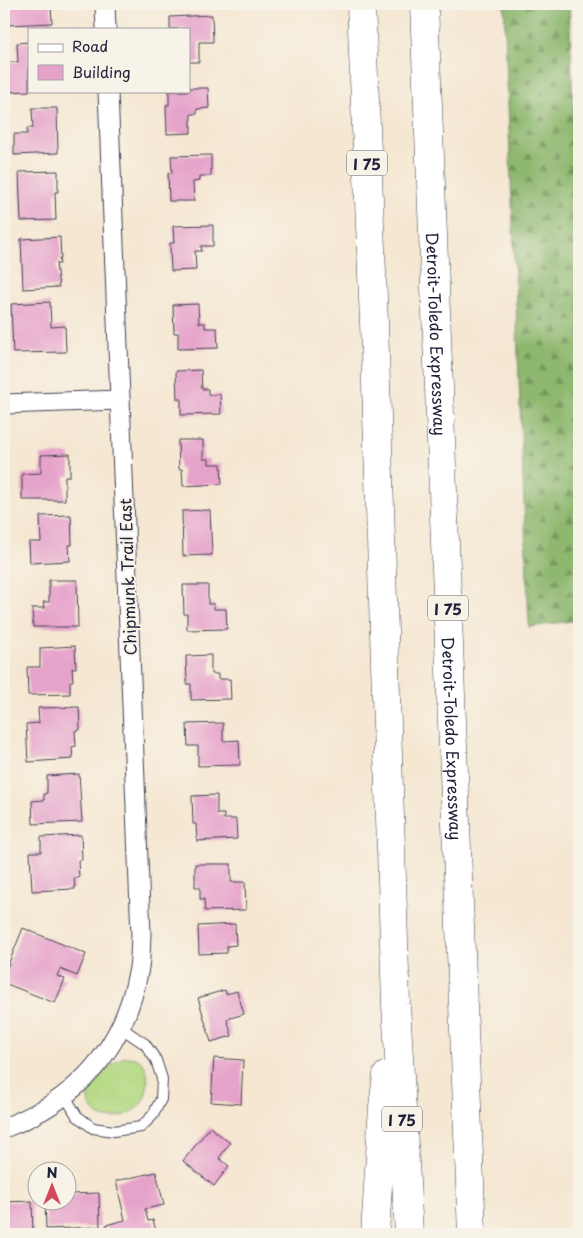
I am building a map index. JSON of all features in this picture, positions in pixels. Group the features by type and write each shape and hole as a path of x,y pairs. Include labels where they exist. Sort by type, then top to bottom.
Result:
{"highway":[{"name":"I 75","path":"361,4 374,322 396,1004 409,1234"},
{"name":"Detroit-Toledo Expressway","path":"424,4 472,1234"},
{"path":"375,1234 383,1107 396,1004"}],"street":[{"path":"105,4 106,28"},
{"name":"Chipmunk Trail East","path":"4,1128 41,1112 65,1096 95,1066 120,1027 130,1005 138,972 141,935 108,92"},
{"path":"4,404 120,400"}],"lane":[{"path":"65,1096 77,1116 93,1128 114,1131 142,1127 154,1115 161,1099 162,1080 156,1060 145,1044 120,1027"}],"green space":[{"path":"504,4 569,4 579,262 579,620 529,627"},
{"path":"124,1057 137,1059 146,1068 148,1080 144,1098 129,1113 113,1118 103,1117 92,1109 88,1095 93,1085 103,1073"}],"building":[{"path":"8,4 51,4 52,23 8,25"},
{"path":"212,15 213,42 199,42 199,62 190,62 190,28 170,28 170,17"},
{"path":"28,42 28,91 6,92 5,62 18,62 17,43"},
{"path":"190,88 208,88 209,108 197,109 197,114 191,114 191,133 167,134 166,105 169,105 169,92 190,92"},
{"path":"32,108 57,108 58,153 14,155 14,134 27,134 27,128 33,128"},
{"path":"211,155 211,176 199,176 199,181 193,182 194,201 169,201 168,173 172,173 171,156"},
{"path":"58,171 58,192 55,192 56,220 21,221 19,172"},
{"path":"213,225 213,246 201,246 202,251 195,251 196,270 171,271 170,243 174,243 173,226"},
{"path":"60,237 61,259 59,259 60,264 56,264 59,287 23,289 21,239"},
{"path":"50,302 51,327 65,326 66,352 13,353 11,304"},
{"path":"198,304 199,323 205,323 205,328 217,328 218,348 178,349 178,333 174,333 173,305"},
{"path":"201,370 202,389 208,389 208,395 220,394 221,414 181,415 181,399 177,399 176,371"},
{"path":"178,440 203,440 203,459 209,459 209,464 221,464 222,484 183,486 182,469 179,469"},
{"path":"70,454 70,476 65,476 65,500 22,500 22,474 41,473 41,455"},
{"path":"210,510 212,555 183,556 182,511"},
{"path":"71,515 72,545 69,545 70,561 30,563 29,542 41,542 40,516"},
{"path":"49,580 77,580 78,627 33,627 32,608 44,608 43,602 49,602"},
{"path":"183,585 208,585 208,604 214,604 214,609 226,609 227,629 187,630 187,614 184,614"},
{"path":"75,646 76,668 72,668 73,681 70,681 70,694 28,695 27,667 40,667 40,648"},
{"path":"211,655 211,674 218,674 218,679 230,679 231,699 191,700 191,684 187,684 186,656"},
{"path":"79,707 80,730 75,731 76,746 72,747 73,759 28,762 26,724 39,723 38,708"},
{"path":"223,723 223,741 239,740 240,765 198,766 198,746 188,746 187,724"},
{"path":"79,774 82,822 33,824 32,801 44,800 44,794 47,793 47,776"},
{"path":"217,795 217,814 224,814 224,819 236,819 237,839 197,841 196,824 193,824 192,796"},
{"path":"81,835 82,860 78,860 79,878 74,878 75,889 32,891 30,852 41,852 41,837"},
{"path":"195,864 231,864 231,882 245,882 246,910 205,911 204,899 200,899 200,887 195,887"},
{"path":"235,924 236,945 227,946 227,953 199,954 198,926"},
{"path":"23,928 86,954 77,976 60,969 57,976 65,979 55,1003 4,983 4,975"},
{"path":"225,990 226,994 237,991 244,1014 227,1019 232,1036 211,1042 198,998"},
{"path":"214,1058 243,1060 241,1104 211,1102"},
{"path":"210,1127 230,1143 219,1158 229,1166 214,1186 183,1161"},
{"path":"156,1172 164,1205 145,1209 148,1221 153,1220 157,1234 108,1234 106,1225 125,1220 116,1181"},
{"path":"99,1193 100,1227 46,1229 45,1210 78,1210 78,1194"},
{"path":"28,1201 28,1210 32,1210 33,1234 4,1234 4,1202"}]}
